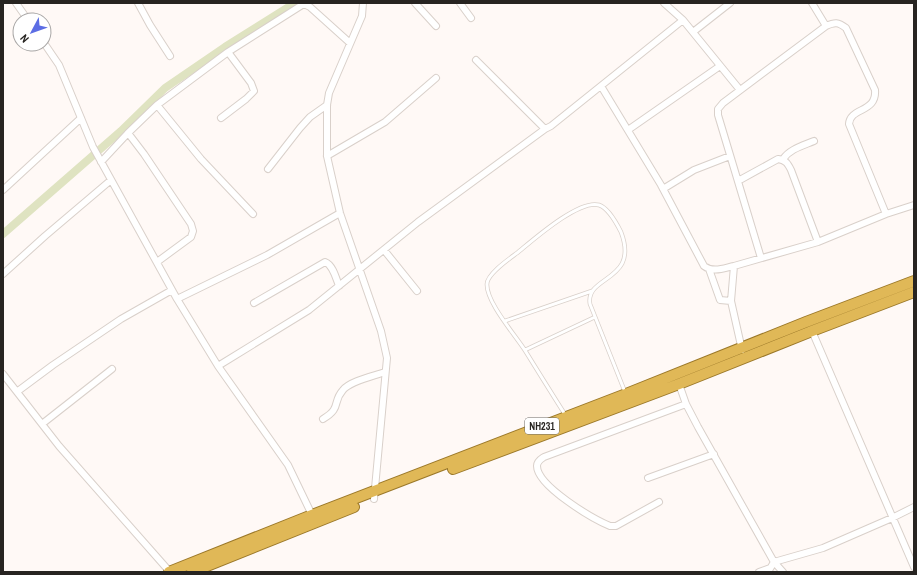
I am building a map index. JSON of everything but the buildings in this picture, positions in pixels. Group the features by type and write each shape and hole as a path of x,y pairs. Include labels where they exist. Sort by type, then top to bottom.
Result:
{"highway":[{"name":"NH231","path":"170,572 568,424 628,398 743,353 914,281"},
{"name":"NH231","path":"374,495 566,417 679,384 743,353 812,331 914,292"},
{"name":"NH231","path":"192,572 314,518"}],"street":[{"path":"16,3 22,12"},
{"path":"138,3 170,56"},
{"path":"362,3 362,16 329,93 327,105 327,156 340,213 385,345 387,358 374,495"},
{"path":"415,3 436,26"},
{"path":"460,3 471,18"},
{"path":"664,3 683,20 740,90"},
{"path":"693,32 730,3"},
{"path":"812,3 826,26"},
{"path":"100,160 157,105 228,52 302,5 310,7 350,43"},
{"path":"218,366 309,310 418,222 551,126 683,20"},
{"path":"760,258 718,115 718,109 723,103 826,26 835,22 840,23 846,28 874,90 875,97 873,102 852,116 849,120 849,124 886,214"},
{"path":"50,52 59,65 93,147 177,299 218,366 288,465 314,518"},
{"path":"221,118 254,91 251,83 228,52"},
{"path":"476,60 545,129"},
{"path":"628,130 720,66"},
{"path":"327,156 385,122 436,78"},
{"path":"601,86 663,189 704,266 709,269 713,270 734,266 818,242 886,214 914,205"},
{"path":"157,105 201,159 253,214"},
{"path":"268,169 310,117 327,105"},
{"path":"3,190 81,118"},
{"path":"128,133 144,154 191,224 193,232 190,237 157,262"},
{"path":"783,160 792,150 814,141"},
{"path":"663,189 694,170 730,156"},
{"path":"738,181 778,159 787,163 818,242"},
{"path":"3,274 111,180"},
{"path":"177,299 267,255 340,213"},
{"path":"384,250 417,291"},
{"path":"254,303 325,262 331,267 339,286"},
{"path":"734,266 731,301 743,353"},
{"path":"709,269 720,300 731,301"},
{"path":"18,391 53,365 121,319 172,290"},
{"path":"812,331 914,567"},
{"path":"42,424 112,369"},
{"path":"323,420 334,412 340,394 347,386 385,372"},
{"path":"3,374 18,391 59,446 170,572"},
{"path":"679,384 686,404 714,454 771,567 783,572"},
{"path":"659,502 616,526 610,526 565,500 555,492 544,481 540,474 537,467 538,461 544,457 686,404"},
{"path":"648,478 714,454"},
{"path":"759,572 823,548 914,507"}],"lane":[{"path":"505,321 592,291 622,266 625,258 624,243 615,222 605,209 599,205 590,204 575,210 548,228 489,277 486,283 492,303 525,350 566,417"},
{"path":"592,291 589,297 595,317 628,398"},
{"path":"525,350 595,317"}],"waterway":[{"path":"3,234 121,131 165,88 225,47 295,3"}]}
